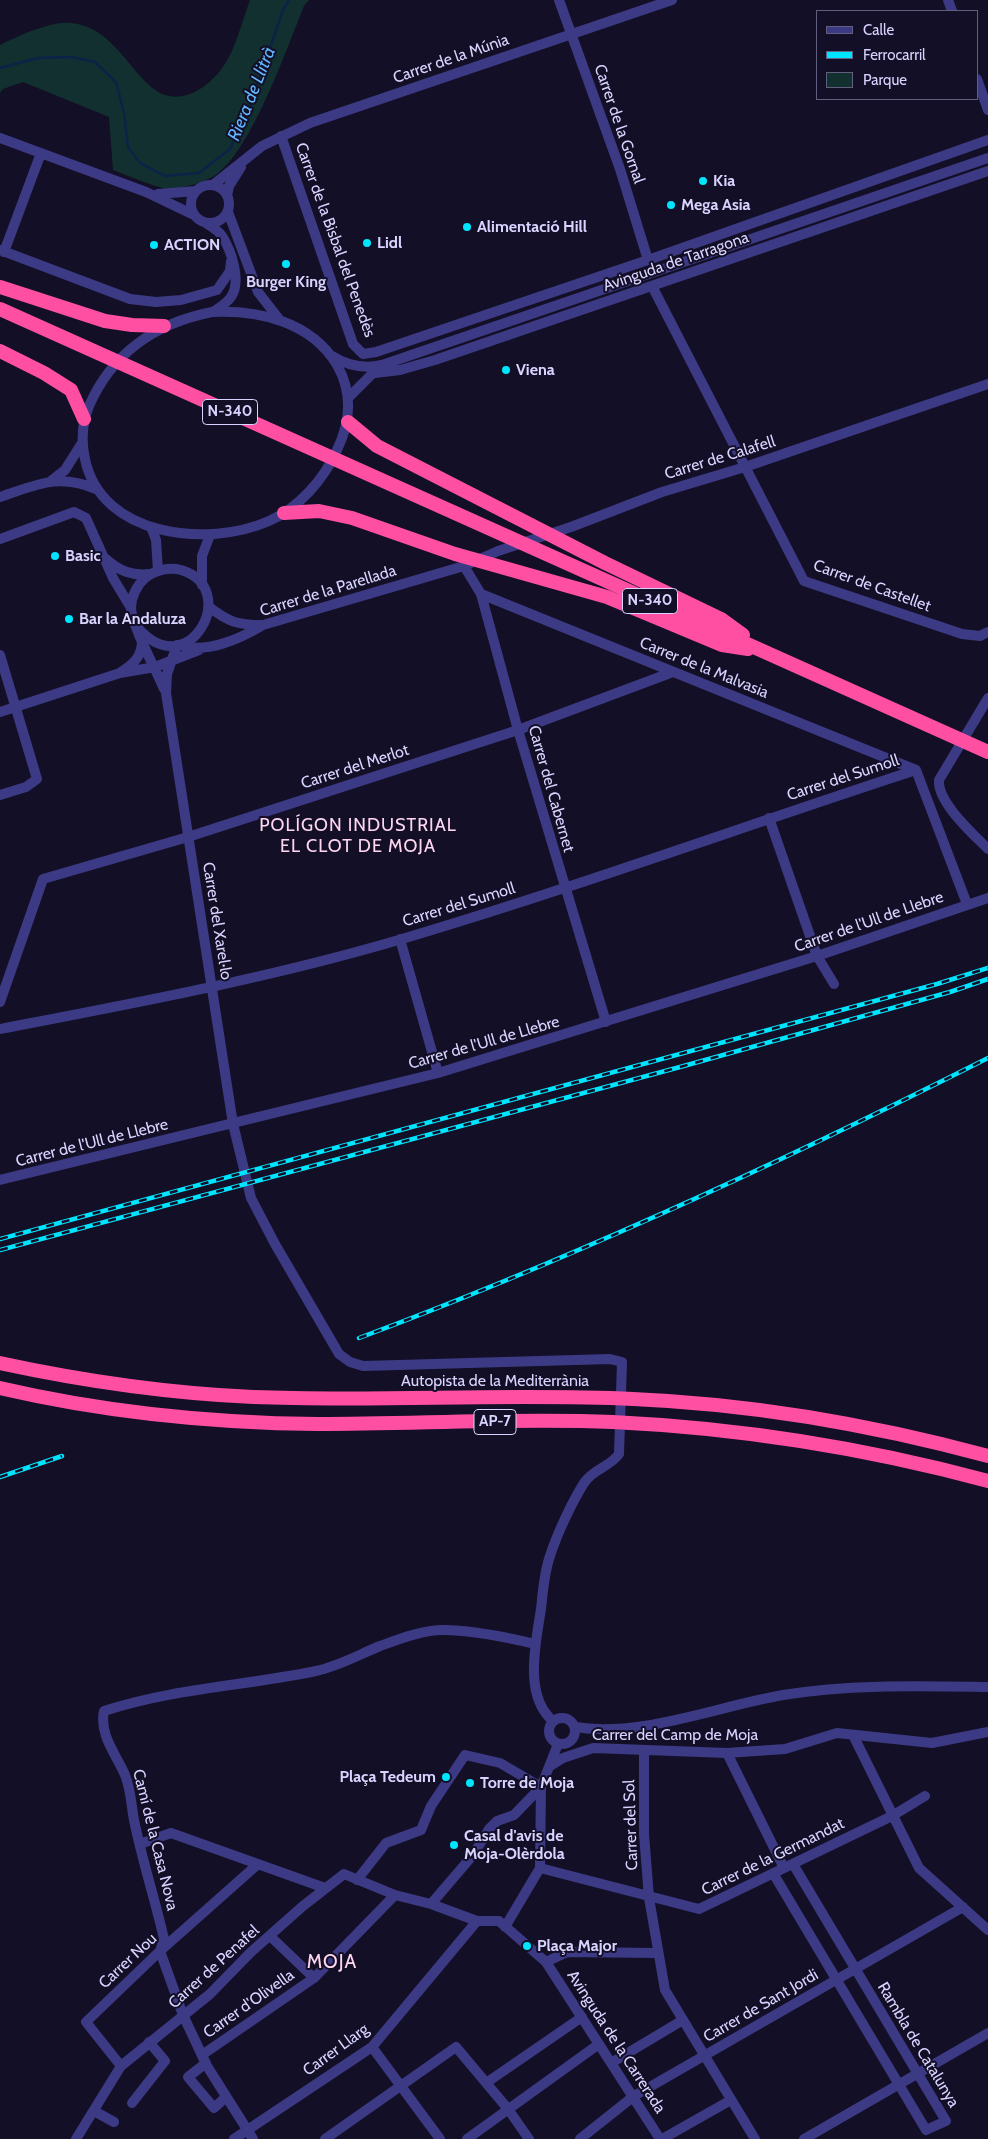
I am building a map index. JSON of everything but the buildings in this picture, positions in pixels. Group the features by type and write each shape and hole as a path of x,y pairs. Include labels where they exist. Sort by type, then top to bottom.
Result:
{"highway":[{"path":"0,287 105,321 132,325 164,326"},
{"name":"N-340","path":"0,309 988,752"},
{"path":"0,351 44,373 71,390 84,419"},
{"path":"348,422 377,446 561,541 721,619 766,651"},
{"path":"284,513 319,510 352,518 455,554 606,597 722,645 766,651"},
{"name":"Autopista de la Mediterrània","path":"0,1363 121,1384 234,1396 343,1399 590,1398 680,1402 818,1418 890,1432 988,1456"},
{"name":"AP-7","path":"0,1388 122,1410 251,1422 316,1424 587,1422 686,1427 840,1446 936,1467 988,1481"}],"street":[{"name":"Carrer de la Gornal","path":"559,0 620,170 648,260"},
{"name":"Carrer de la Múnia","path":"213,185 262,146 310,123 672,0"},
{"path":"978,82 988,110"},
{"name":"Carrer de la Bisbal del Penedès","path":"281,136 353,344 363,354"},
{"path":"0,138 146,192 194,215 217,230 222,237 235,272 235,288 231,297 212,312"},
{"name":"Avinguda de Tarragona","path":"363,354 376,352 648,260 988,140"},
{"path":"41,153 2,251 130,298 156,302 181,300 217,290 230,271 231,261"},
{"name":"Avinguda de Tarragona","path":"349,397 371,373 382,366 988,158"},
{"name":"Carrer de la Múnia","path":"227,196 229,186 246,160"},
{"name":"Avinguda de Tarragona","path":"371,373 400,370 435,360 988,171"},
{"path":"194,215 191,200 196,191 199,188 213,185 221,188 227,196 228,212 258,292 280,320"},
{"path":"146,192 162,195 196,191"},
{"path":"206,223 221,220 228,212"},
{"name":"Carrer de Castellet","path":"652,286 804,581 962,634 972,636 987,633"},
{"path":"212,312 262,314 280,320 309,336 331,356 343,377 349,397 348,422 332,461 322,476 299,501 284,513 256,526 234,532 210,535 189,534 151,527 120,512 96,489 87,467 83,441 84,419 96,392 117,362 131,346 164,326 212,312"},
{"name":"Avinguda de Tarragona","path":"356,366 411,348 445,329"},
{"name":"Avinguda de Tarragona","path":"331,356 356,366 382,366"},
{"name":"Carrer de Calafell","path":"464,566 498,551 571,527 662,492 745,468 988,384"},
{"path":"50,481 65,470 83,441"},
{"path":"0,498 50,481 67,480 96,489"},
{"path":"0,539 74,512 86,518 113,578 131,608 166,693"},
{"path":"131,608 136,589 154,573 156,540 151,527"},
{"path":"202,585 202,556 210,535"},
{"path":"104,557 114,566 128,573 154,573 170,569 182,571 193,576 202,585 209,607 207,620 201,631 192,640 178,645 155,643 138,628"},
{"name":"Carrer del Cabernet","path":"464,566 482,594 518,730 564,888 606,1022"},
{"name":"Carrer de la Parellada","path":"0,712 120,673 155,667 251,633 263,625 464,566"},
{"name":"Carrer de la Malvasia","path":"482,594 916,770"},
{"path":"209,607 225,619 240,625 263,625"},
{"name":"Carrer de la Parellada","path":"120,673 136,660 140,654 142,638"},
{"path":"166,693 170,661 178,645"},
{"name":"Carrer de la Parellada","path":"178,645 192,649 202,649"},
{"path":"0,655 37,779 26,787 0,795"},
{"name":"Carrer del Merlot","path":"0,1002 43,879 188,837 518,730 673,672"},
{"name":"Carrer del Xarel·lo","path":"166,693 233,1124 240,1153 252,1198 275,1244 339,1354 350,1362 363,1366 616,1360 622,1362 619,1454 612,1463 598,1469 584,1483 550,1553 535,1644"},
{"path":"988,698 939,780 938,787 944,801 988,850"},
{"path":"916,770 967,904"},
{"name":"Carrer del Sumoll","path":"0,1029 212,988 400,939 564,888 916,770"},
{"path":"769,818 817,956 834,984"},
{"name":"Carrer de l'Ull de Llebre","path":"0,1180 438,1073 817,956 988,898"},
{"path":"400,939 438,1073"},
{"name":"Camí de la Casa Nova","path":"160,1950 164,1939 125,1775 103,1730 104,1711 176,1692 319,1670 344,1663 380,1646 422,1633 444,1630 508,1637 535,1644"},
{"path":"535,1644 533,1656 538,1698 544,1714 553,1722"},
{"path":"563,1744 550,1736 549,1728 553,1722 565,1718 575,1727 604,1730 635,1727 783,1695 814,1691 988,1687"},
{"path":"431,1904 473,1855 496,1821 514,1814 541,1786 563,1744 574,1738 575,1727"},
{"name":"Carrer del Camp de Moja","path":"563,1744 581,1751 600,1747 728,1753 785,1749 837,1733 932,1743 988,1732"},
{"path":"853,1735 919,1868 988,1930"},
{"name":"Carrer del Sol","path":"644,1750 644,1834 649,1898 665,1990 755,2139"},
{"path":"550,1766 581,1751"},
{"name":"Rambla de Catalunya","path":"728,1753 789,1866 856,1969 946,2121 926,2130 773,1874"},
{"path":"541,1786 500,1763 465,1755 431,1806 421,1830 386,1844 357,1880 395,1895 431,1904 477,1921 499,1921 546,1962 566,1952 658,1953"},
{"path":"506,1927 540,1868 541,1786"},
{"name":"Carrer de la Germandat","path":"540,1868 649,1898 699,1909 892,1816 925,1796"},
{"path":"140,1844 170,1833 325,1888"},
{"name":"Carrer Nou","path":"121,2066 86,2022 160,1950 258,1864"},
{"name":"Carrer de Penafel","path":"77,2138 121,2066 210,1994 251,1952 271,1936 302,1906 344,1874 357,1880"},
{"name":"Carrer d'Olivella","path":"226,2097 214,2108 188,2077 204,2060 314,1978 395,1895"},
{"name":"Carrer de Sant Jordi","path":"580,2139 634,2096 963,1907"},
{"name":"Carrer Llarg","path":"234,2139 372,2047 477,1921"},
{"path":"271,1936 314,1978"},
{"path":"160,1950 183,2015 204,2060 253,2139"},
{"name":"Avinguda de la Carrerada","path":"546,1962 661,2139"},
{"path":"486,2083 582,2017"},
{"path":"611,2063 683,2020"},
{"path":"804,2139 988,2033"},
{"path":"132,2104 165,2061 149,2042"},
{"path":"467,2139 599,2044"},
{"path":"372,2047 440,2139"},
{"path":"326,2139 456,2047 508,2109 529,2139"},
{"path":"661,2139 731,2100"},
{"path":"94,2111 114,2122"}],"green space":[{"path":"250,0 309,0 304,6 267,96 243,143 230,161 217,174 201,182 165,189 113,170 109,117 23,82 3,89 0,93 0,45 35,30 64,23 85,26 107,39 150,86 161,93 172,97 194,92 205,86 214,77 229,57"}],"waterway":[{"name":"Riera de Llitrà","path":"0,68 38,58 71,57 95,62 116,82 124,113 128,147 140,163 165,176 199,173 230,149 252,101 283,10 289,0"}],"railway":[{"path":"0,1239 937,984 988,968"},
{"path":"0,1250 680,1067 950,992 988,979"},
{"path":"359,1338 519,1275 678,1207 834,1134 988,1058"},
{"path":"0,1477 62,1456"}],"place":[{"name":"Kia","path":"703,181"},
{"name":"Mega Asia","path":"671,205"},
{"name":"Alimentació Hill","path":"467,227"},
{"name":"Lidl","path":"367,243"},
{"name":"ACTION","path":"154,245"},
{"name":"Burger King","path":"286,264"},
{"name":"Viena","path":"506,370"},
{"name":"Basic","path":"55,556"},
{"name":"Bar la Andaluza","path":"69,619"},
{"name":"Plaça Tedeum","path":"446,1777"},
{"name":"Torre de Moja","path":"470,1783"},
{"name":"Casal d'avis de Moja-Olèrdola","path":"454,1845"},
{"name":"Plaça Major","path":"527,1946"}],"district":[{"name":"POLÍGON INDUSTRIAL EL CLOT DE MOJA","path":"358,836"},
{"name":"MOJA","path":"332,1962"}]}
